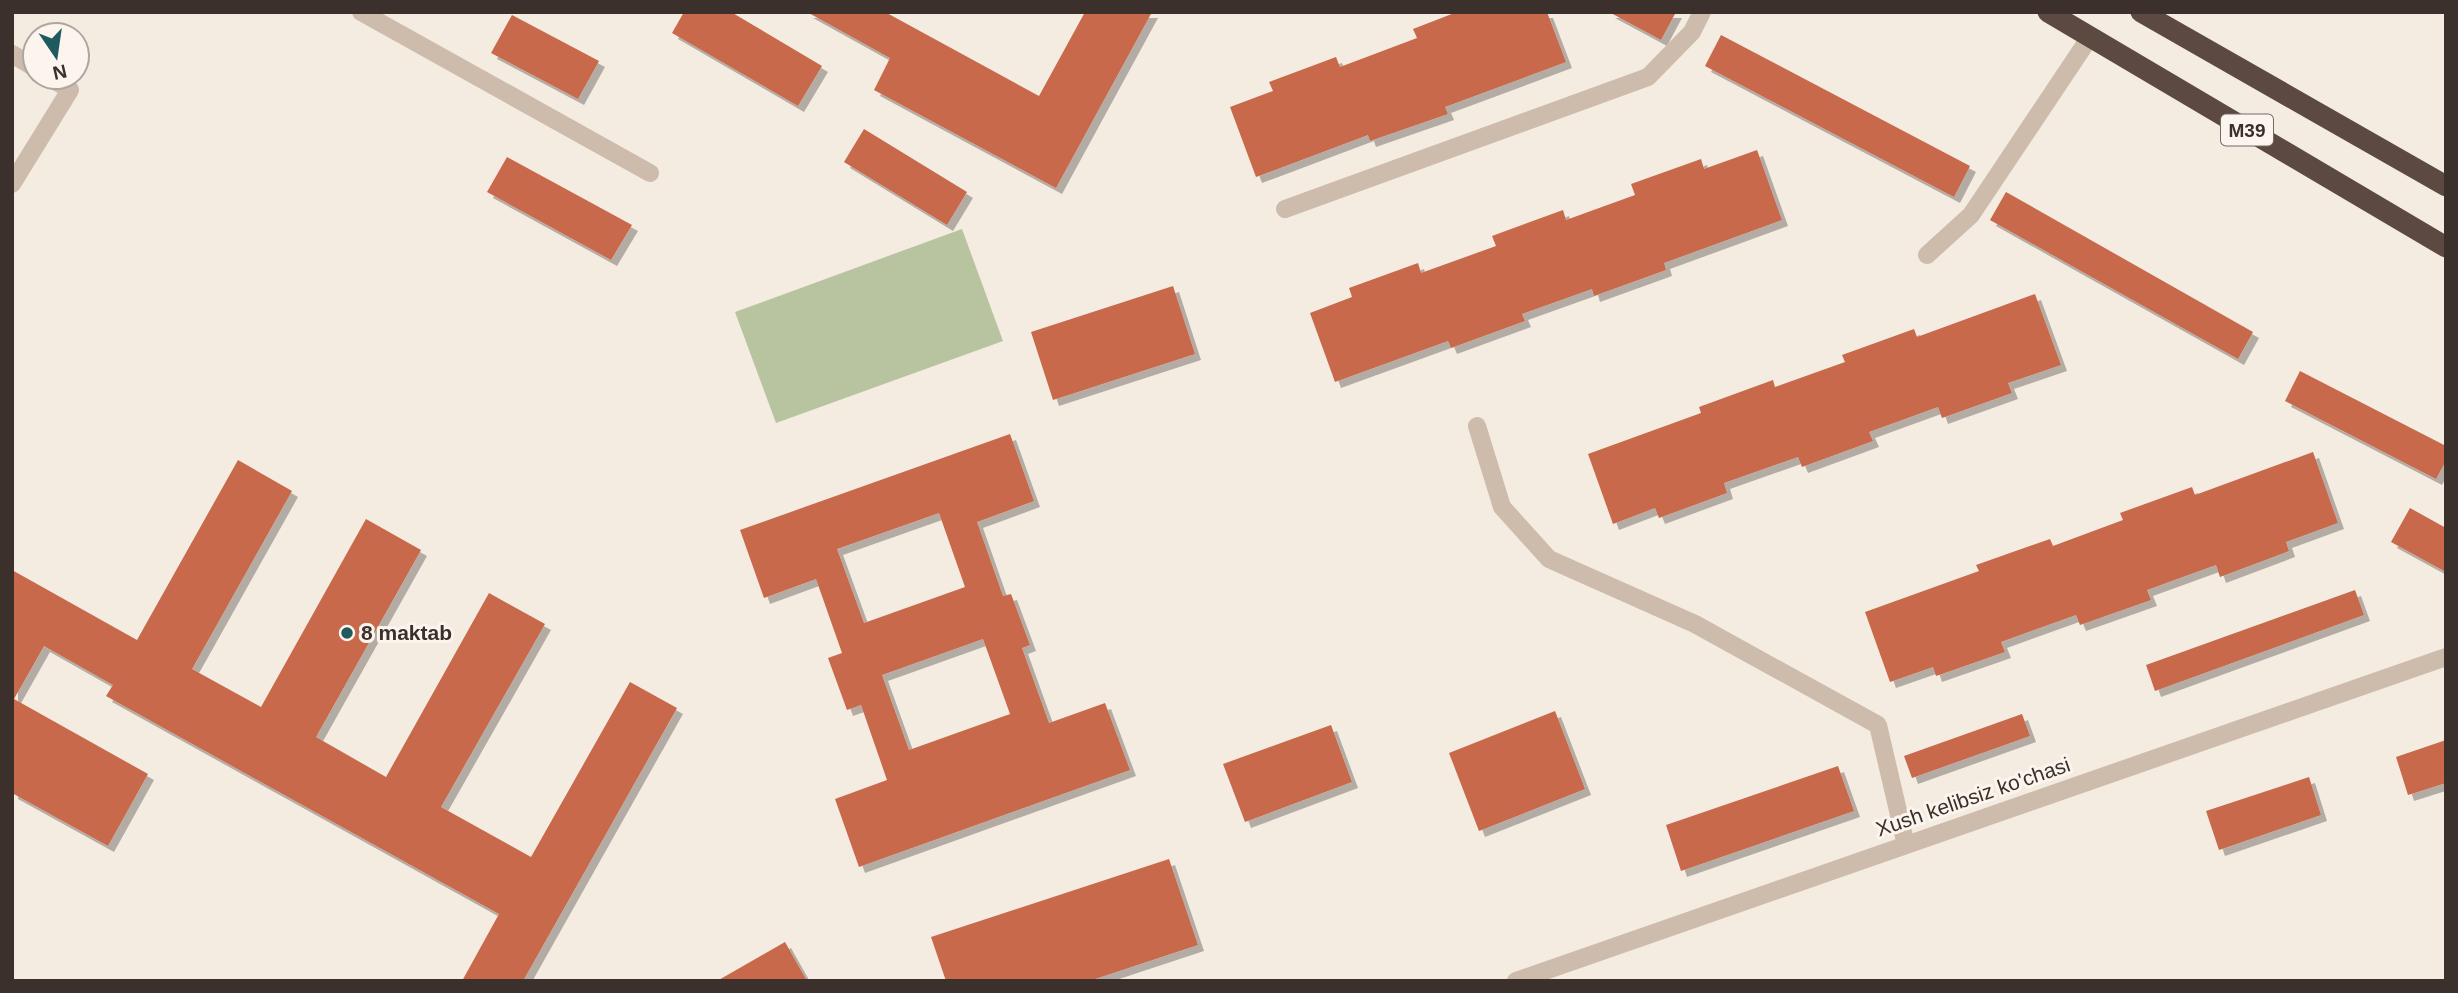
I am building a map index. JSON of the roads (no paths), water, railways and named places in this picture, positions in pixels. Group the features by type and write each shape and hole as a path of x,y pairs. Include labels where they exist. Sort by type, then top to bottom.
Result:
{"highway":[{"name":"M39","path":"2048,12 2446,247"},
{"name":"M39","path":"2141,12 2446,186"}],"street":[{"path":"361,12 650,173"},
{"path":"1285,209 1648,77 1692,32 1702,12"},
{"path":"1927,255 1971,215 2090,37"},
{"path":"12,184 69,91"},
{"path":"1477,426 1502,507 1549,559 1695,624 1878,725 1906,845"},
{"name":"Xush kelibsiz ko'chasi","path":"1516,981 2446,657"}],"place":[{"name":"8 maktab","path":"347,633"}]}
